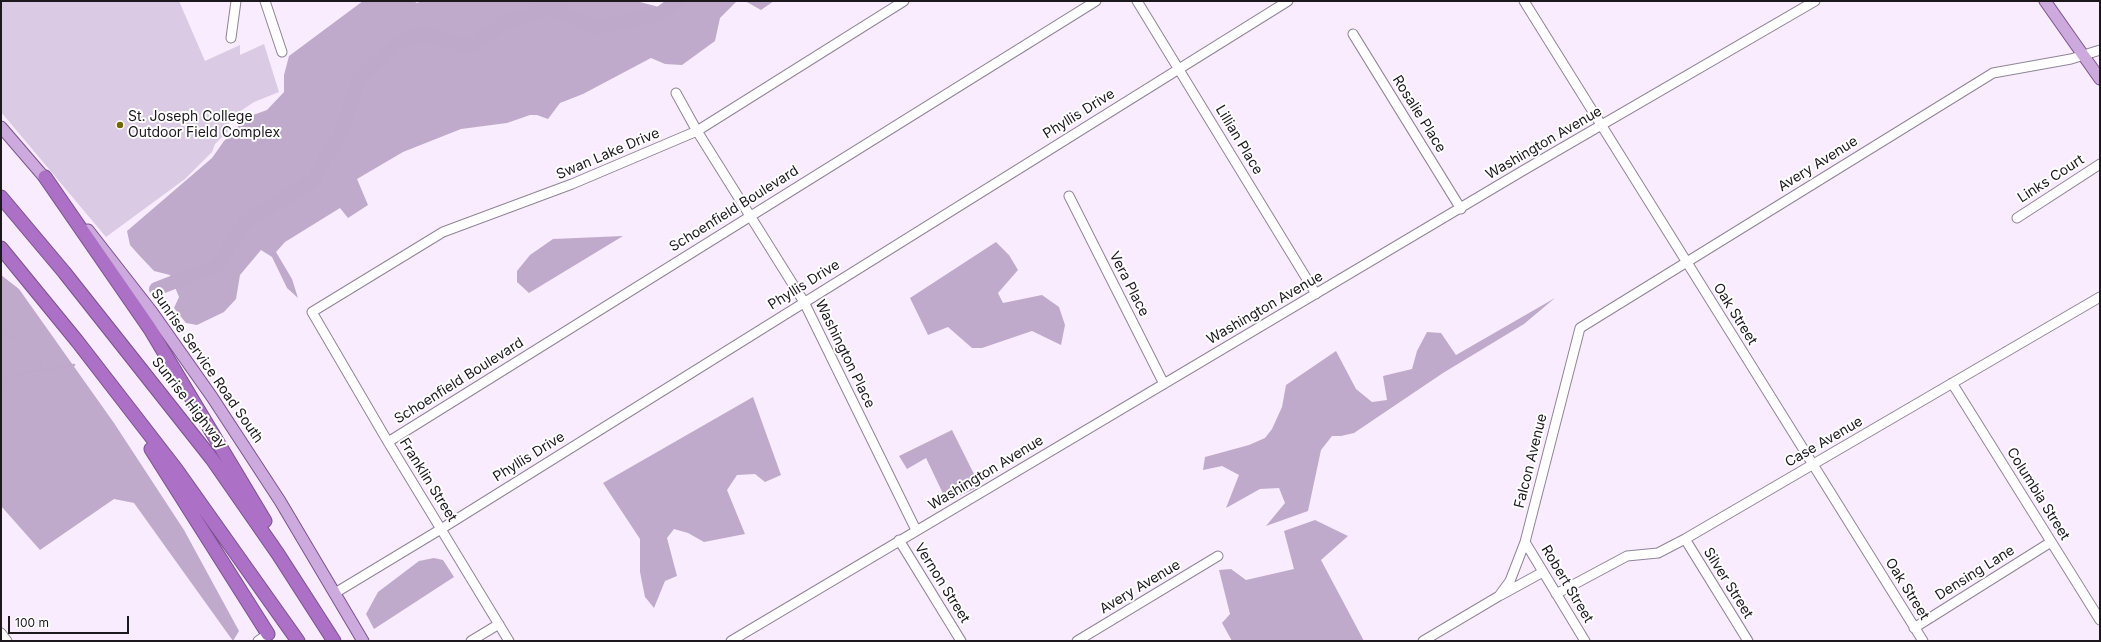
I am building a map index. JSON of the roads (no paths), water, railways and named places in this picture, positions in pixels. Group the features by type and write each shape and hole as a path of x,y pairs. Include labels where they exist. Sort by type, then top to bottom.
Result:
{"highway":[{"path":"44,177 154,335 272,532 309,601"},
{"name":"Sunrise Highway","path":"1,197 64,272 178,414 242,502 309,601 334,641"},
{"path":"1,248 116,391 212,518 298,641"},
{"path":"116,391 266,639"}],"main road":[{"path":"2045,1 2100,79"},
{"name":"Sunrise Service Road South","path":"1,127 44,177 126,278 199,378 261,471 363,641"}],"street":[{"path":"231,38 236,1"},
{"path":"264,1 282,52"},
{"name":"Swan Lake Drive","path":"312,312 443,232 572,184 697,131 904,1"},
{"name":"Schoenfield Boulevard","path":"388,442 750,215 1096,1"},
{"name":"Lillian Place","path":"1137,1 1180,68 1316,294"},
{"name":"Phyllis Drive","path":"335,593 442,529 1288,1"},
{"name":"Oak Street","path":"1524,1 1923,641"},
{"name":"Washington Avenue","path":"731,641 899,540 1815,1"},
{"name":"Rosalie Place","path":"1353,34 1461,209"},
{"name":"Avery Avenue","path":"1580,328 1993,73 2084,56 2100,50"},
{"name":"Washington Place","path":"676,93 697,131 804,302 916,530"},
{"name":"Links Court","path":"2017,218 2100,164"},
{"name":"Vera Place","path":"1070,196 1164,384"},
{"name":"Case Avenue","path":"1556,594 1627,556 1658,553 1685,539 2100,297"},
{"name":"Franklin Street","path":"312,312 388,442 509,641"},
{"name":"Falcon Avenue","path":"1498,596 1510,581 1525,542 1580,328"},
{"name":"Columbia Street","path":"1952,383 2100,620"},
{"name":"Silver Street","path":"1685,539 1748,641"},
{"name":"Vernon Street","path":"899,540 962,641"},
{"name":"Robert Street","path":"1525,542 1585,641"},
{"name":"Densing Lane","path":"1914,628 2051,542"},
{"name":"Avery Avenue","path":"1077,641 1218,556"},
{"name":"Falcon Avenue","path":"1423,641 1498,596 1543,572"},
{"path":"471,641 499,624"},
{"path":"1,633 7,641"}],"waterway":[{"path":"156,289 218,265 245,222 313,181 340,134 360,78 397,44 424,33 469,47 506,22 552,9 594,27 658,15 677,1"},
{"path":"1,331 27,345 45,370"},
{"path":"1,386 21,373 74,365"}],"place":[{"name":"St. Joseph College Outdoor Field Complex","path":"120,125"}]}
